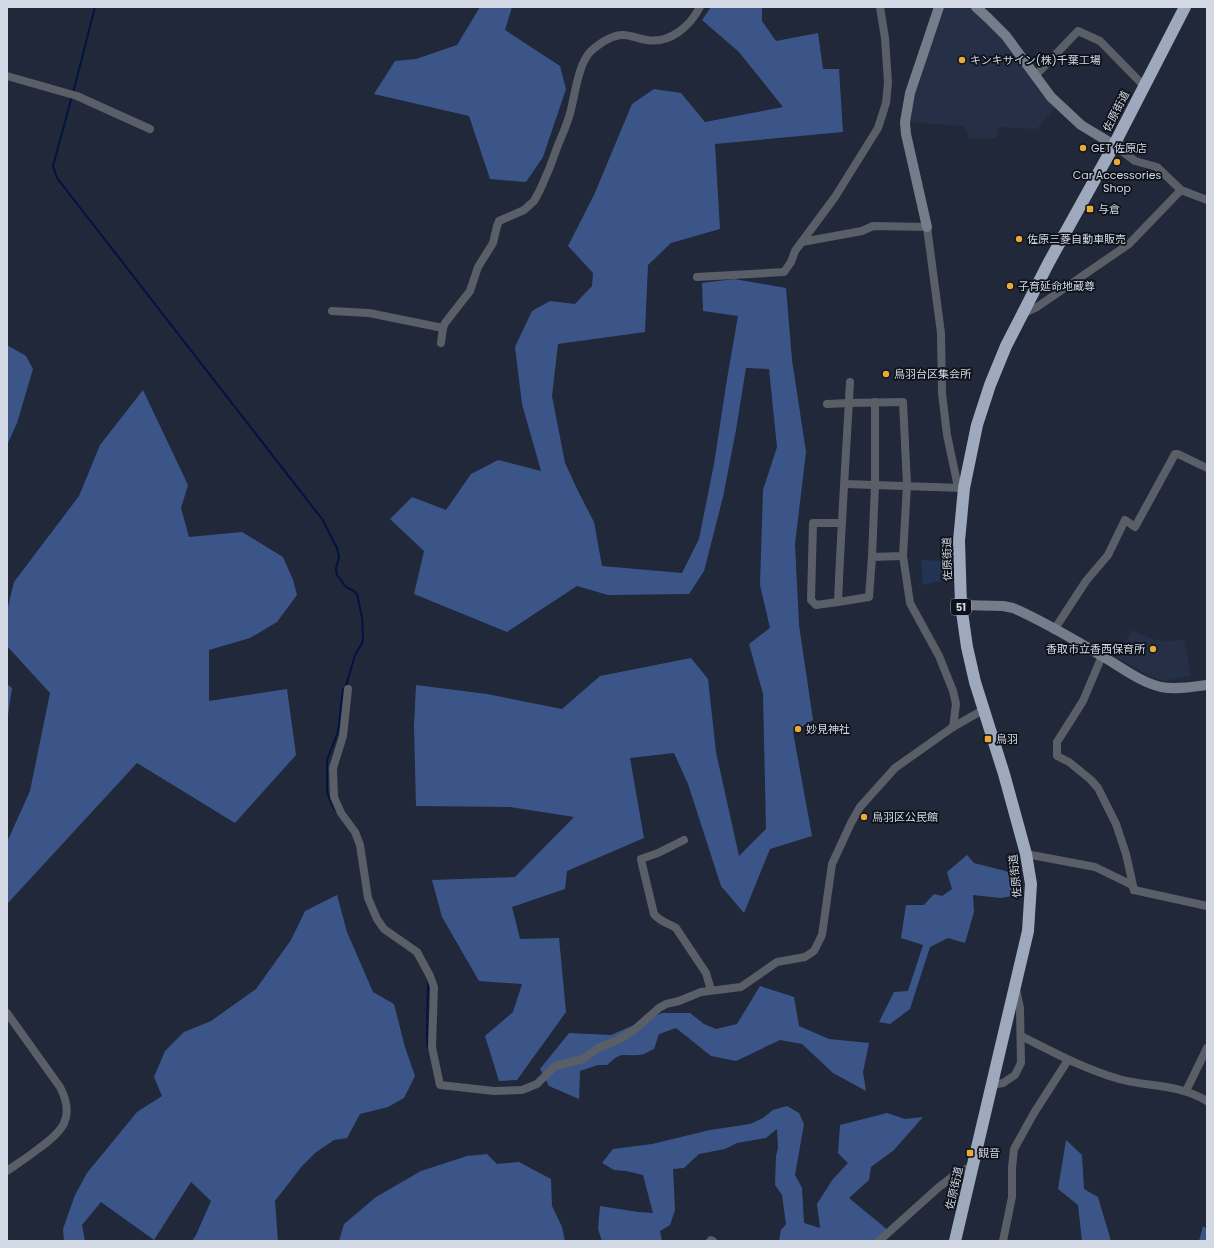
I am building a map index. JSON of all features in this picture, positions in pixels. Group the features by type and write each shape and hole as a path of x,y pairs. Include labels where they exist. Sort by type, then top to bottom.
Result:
{"highway":[{"name":"佐原街道","path":"955,1241 1016,986 1029,923 1031,884 1026,854 1004,774 983,710 967,647 961,605 959,541 961,487 977,425 990,385 1006,346 1049,262 1114,145 1185,7"}],"street":[{"path":"441,343 445,323 470,291 478,267 493,243 496,226 499,221 524,210 534,200 540,190 569,117 580,71 589,52 599,44 619,35 627,35 653,41 672,36 687,25 696,15 700,7"},
{"path":"696,277 784,272 791,262 795,251 835,197 878,128 886,103 888,83 885,38 880,7"},
{"path":"845,484 961,487 947,435 942,393 941,333 926,227 906,134 905,122 910,93 939,7"},
{"path":"976,7 1006,36 1051,97 1081,125 1114,145 1135,161 1157,167 1181,190 1207,200"},
{"path":"1035,76 1078,31 1100,41 1144,86"},
{"path":"7,76 77,96 150,129"},
{"path":"1024,313 1037,307 1130,244 1181,190"},
{"path":"802,242 862,231 873,226 926,227"},
{"path":"332,311 369,313 443,328"},
{"path":"838,602 841,523 845,484 850,382"},
{"path":"841,523 813,523 811,600 816,605 869,597 875,485 875,402"},
{"path":"827,404 903,402 907,485 904,556 910,603 939,656 953,691 956,704 953,727"},
{"path":"1054,630 1086,581 1108,555 1125,520 1135,527 1175,454 1178,454 1207,468"},
{"path":"872,557 904,556"},
{"path":"961,605 1003,606 1013,608 1152,684 1162,687 1185,688 1207,684"},
{"path":"1102,656 1083,701 1057,742 1057,756 1069,762 1091,780 1098,788 1116,824 1126,854 1134,890"},
{"path":"348,689 343,736 333,768 334,797 338,808 355,832 360,845 368,898 377,919 384,929 417,952 432,981 434,987 432,1047 440,1085 494,1091 522,1090 537,1084 555,1066 583,1059 598,1048 618,1040 634,1030 659,1008 666,1004 685,999 701,992 741,987 777,962 805,957 814,951 822,935 832,864 860,807 895,768 953,727 983,710"},
{"path":"684,840 642,859 642,864 654,914 659,920 676,928 706,973 711,990"},
{"path":"1026,854 1095,867 1132,885 1134,890"},
{"path":"1134,890 1207,906"},
{"path":"992,1085 1003,1083 1015,1075 1021,1063 1020,1008 1016,986"},
{"path":"7,1013 60,1088 65,1097 67,1106 65,1121 57,1135 7,1171"},
{"path":"1021,1036 1068,1060 1120,1079 1186,1091 1207,1100"},
{"path":"1186,1091 1207,1048"},
{"path":"1004,1241 1012,1196 1014,1149 1034,1113 1068,1060"},
{"path":"878,1241 939,1187 960,1171 972,1167"}],"shaded area":[{"path":"480,7 512,7 505,30 560,66 566,89 543,157 526,182 490,179 469,116 374,94 395,61 416,59 457,45"},
{"path":"711,7 762,7 762,21 776,41 818,33 823,69 839,69 843,132 715,144 720,229 671,243 648,265 645,332 558,344 552,396 565,463 594,522 602,566 682,573 699,539 714,464 738,316 703,311 702,283 734,279 786,288 792,360 806,452 795,544 799,625 813,720 793,732 812,836 770,849 744,913 721,886 688,784 674,753 630,758 644,838 567,871 565,889 512,907 520,939 559,938 566,1012 517,1080 499,1081 485,1036 513,1012 522,984 479,981 442,917 432,880 515,877 574,817 510,807 416,806 414,726 416,685 487,694 562,709 600,676 691,658 708,679 716,752 739,856 766,829 763,694 749,644 770,628 760,585 763,490 777,447 769,369 746,368 723,497 704,571 689,594 608,595 577,586 507,632 414,594 424,551 390,519 412,497 446,510 471,474 498,460 541,471 522,404 515,347 532,311 550,301 575,304 592,286 593,273 568,246 594,195 632,104 654,89 681,93 705,122 783,107 739,52 702,20"},
{"path":"939,7 976,7 1058,104 1037,129 999,127 996,138 969,139 964,126 905,122"},
{"path":"7,345 26,356 33,369 17,423 7,445"},
{"path":"143,390 188,485 181,508 189,537 242,532 283,557 293,580 297,595 277,622 250,638 209,650 209,701 287,689 296,755 235,823 137,763 7,904 7,842 30,791 50,693 7,646 7,611 14,582 79,496 100,445"},
{"path":"921,560 951,561 951,579 923,585"},
{"name":"香取市立香西保育所","path":"1132,630 1153,639 1164,641 1184,640 1191,676 1164,681 1150,676 1116,657"},
{"path":"7,684 12,688 7,722"},
{"path":"967,855 974,863 1021,875 1022,894 1001,898 973,895 974,912 965,943 948,938 930,947 910,1009 890,1024 879,1022 894,992 908,991 923,945 901,938 906,905 924,905 934,894 942,896 952,889 947,872"},
{"path":"337,895 347,932 373,992 394,1004 405,1047 415,1076 404,1098 388,1107 360,1114 347,1138 334,1140 315,1153 302,1166 275,1201 278,1241 192,1241 211,1201 191,1182 154,1240 101,1202 82,1225 85,1241 64,1241 63,1229 75,1195 87,1173 137,1112 162,1096 154,1077 165,1051 184,1032 211,1021 256,989 291,940 305,911"},
{"path":"760,986 794,997 799,1026 829,1039 869,1043 863,1072 866,1091 833,1073 802,1044 780,1040 736,1061 711,1056 676,1028 659,1034 654,1049 645,1054 622,1055 607,1065 598,1065 580,1071 579,1099 549,1086 540,1069 569,1033 611,1035 662,1013 690,1013 704,1024 716,1029 737,1024"},
{"path":"787,1106 799,1113 804,1124 795,1175 802,1188 804,1223 820,1228 817,1204 833,1179 848,1163 838,1153 840,1125 887,1113 905,1119 923,1117 894,1150 871,1167 869,1180 849,1198 889,1231 879,1241 779,1241 781,1230 786,1224 782,1195 775,1185 776,1156 778,1148 777,1129 766,1138 737,1143 725,1149 699,1154 684,1168 673,1169 675,1210 670,1225 660,1231 662,1241 602,1241 598,1229 600,1206 653,1213 643,1175 614,1170 602,1163 613,1149 652,1144 710,1130 750,1124 763,1118 773,1110"},
{"path":"1066,1140 1082,1155 1084,1189 1098,1197 1111,1241 1082,1241 1078,1205 1058,1189"},
{"path":"487,1154 497,1164 519,1162 551,1179 552,1206 562,1227 565,1241 339,1241 344,1224 376,1197 421,1171 467,1156"},
{"path":"1203,1226 1207,1229 1207,1241 1199,1241"}],"waterway":[{"path":"73,93 95,7"},
{"path":"72,96 53,166 57,178 322,519 337,548 339,557 336,569 337,575 346,587 357,594 362,617 363,638 362,643 355,655 346,686 343,690 338,732 327,760 327,792 332,805 337,812"},
{"path":"428,981 428,1047"}],"place":[{"name":"キンキサイン(株)千葉工場","path":"962,60"},
{"name":"GET 佐原店","path":"1083,148"},
{"name":"Car Accessories Shop","path":"1117,162"},
{"name":"与倉","path":"1090,209"},
{"name":"佐原三菱自動車販売","path":"1019,239"},
{"name":"子育延命地蔵尊","path":"1010,286"},
{"name":"鳥羽台区集会所","path":"886,374"},
{"name":"香取市立香西保育所","path":"1153,649"},
{"name":"妙見神社","path":"798,729"},
{"name":"鳥羽","path":"988,739"},
{"name":"鳥羽区公民館","path":"864,817"},
{"name":"観音","path":"970,1153"}]}
